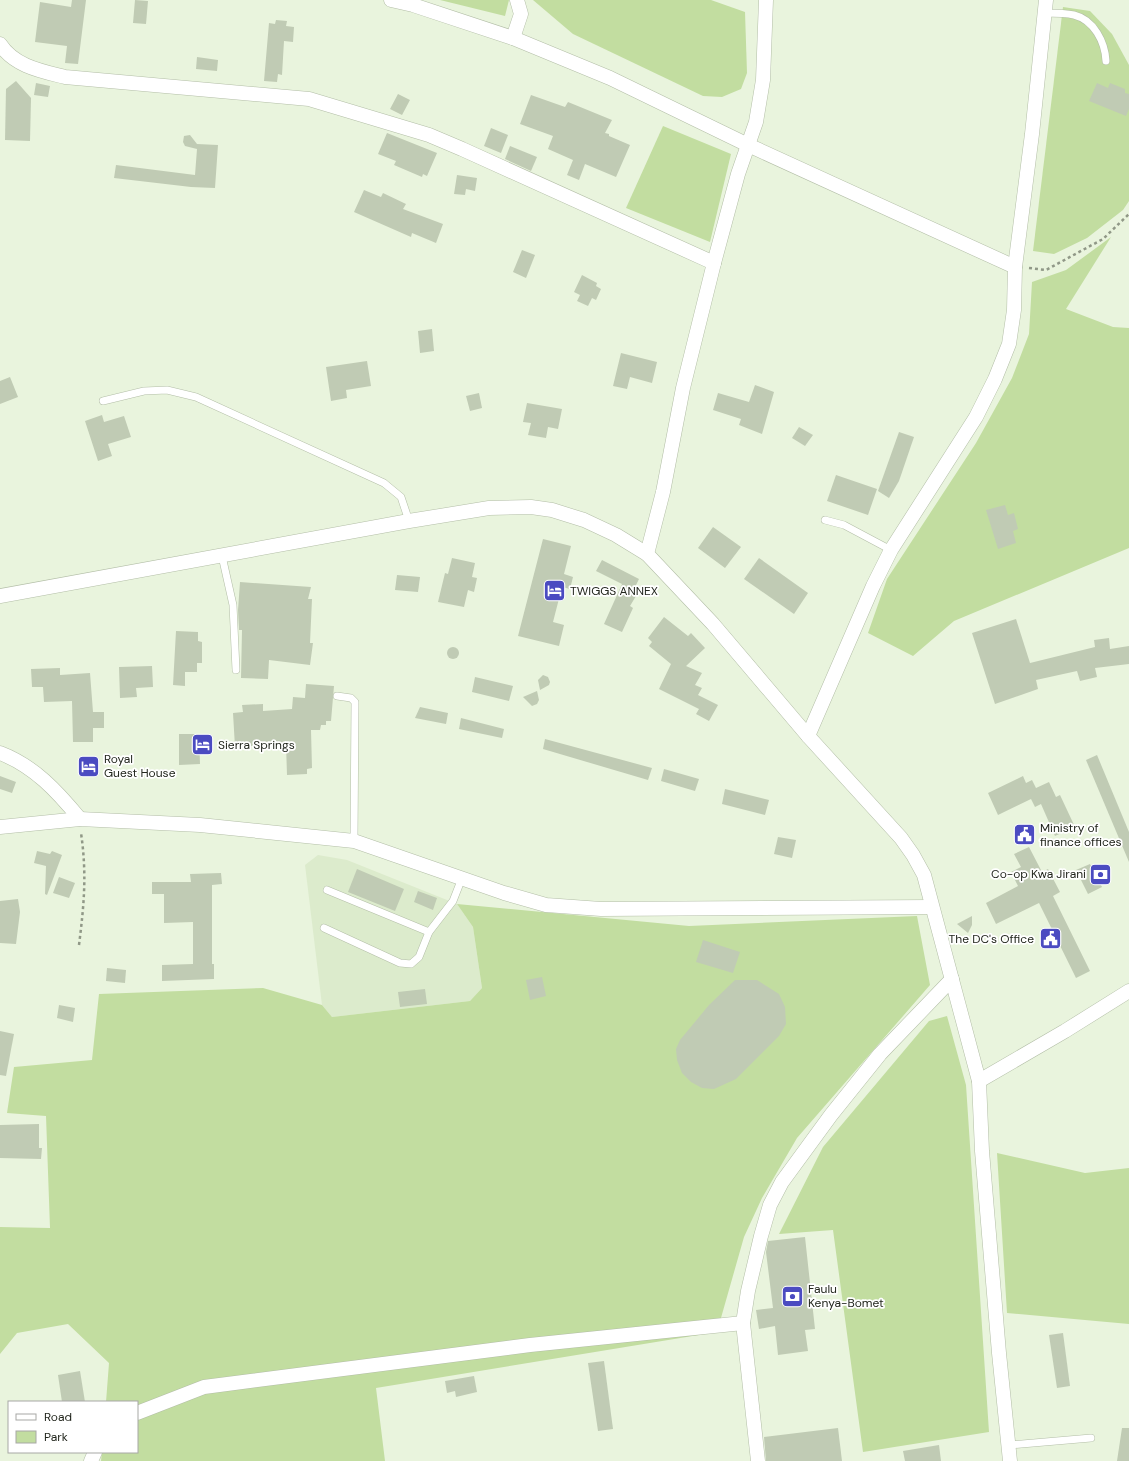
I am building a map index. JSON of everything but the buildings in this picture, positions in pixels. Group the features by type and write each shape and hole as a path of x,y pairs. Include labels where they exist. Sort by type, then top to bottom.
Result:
{"street":[{"path":"391,0 412,5 513,38 610,78 748,145 1015,267"},
{"path":"513,38 521,14 517,0"},
{"path":"647,554 663,492 682,396 714,263 738,174 756,122 763,80 766,0"},
{"path":"808,736 873,586 891,550 976,417 995,379 1009,344 1014,310 1015,267 1045,6"},
{"path":"0,44 4,50 27,66 65,77 309,100 428,135 714,263"},
{"path":"0,596 409,521 489,508 531,507 552,510 584,520 616,535 647,554 713,624 808,736 901,838 913,855 924,876 979,1080 982,1151 997,1337 1010,1461"},
{"path":"0,753 13,758 49,784 80,819"},
{"path":"0,827 80,819 200,825 354,841 504,893 546,905 601,909 932,907"},
{"path":"758,1461 743,1323 748,1291 760,1236 770,1205 782,1182 830,1115 880,1054 952,979"},
{"path":"979,1080 1065,1031 1129,990"},
{"path":"138,1413 204,1387 530,1345 743,1323"}],"lane":[{"path":"1045,6 1074,15 1087,21 1099,35 1106,51 1106,61"},
{"path":"103,401 144,391 167,390 196,397 384,483 401,497 409,521"},
{"path":"825,520 844,525 891,550"},
{"path":"222,556 233,604 236,670"},
{"path":"337,696 351,698 355,702 354,841"},
{"path":"324,928 400,963 411,964 419,957 430,932 453,901 462,878"},
{"path":"327,890 430,932"},
{"path":"1009,1445 1091,1438"}],"path":[{"path":"1015,267 1046,270 1103,239 1129,214"},
{"path":"79,945 84,902 85,864 80,819"}],"shaded area":[{"path":"318,855 347,860 457,904 473,927 482,988 470,1001 332,1017 322,1005 305,865"}],"green space":[{"path":"440,0 509,0 505,16"},
{"path":"533,0 711,0 745,12 747,73 741,89 722,97 703,96 573,34"},
{"path":"1063,7 1090,11 1112,34 1129,65 1129,201 1123,210 1087,238 1054,254 1033,251"},
{"path":"663,126 731,154 710,242 626,208"},
{"path":"1111,237 1066,309 1113,327 1129,328 1129,548 954,621 913,656 868,633 887,579 976,443 1012,378 1029,334 1032,282 1066,270"},
{"path":"457,904 689,926 917,916 930,985 797,1138 762,1198 744,1237 717,1332 376,1388 385,1461 101,1461 102,1453 138,1453 138,1401 106,1401 109,1363 68,1324 17,1333 0,1354 0,1227 50,1228 46,1116 7,1113 14,1067 92,1060 99,994 263,988 322,1005 332,1017 470,1001 482,988 473,927"},
{"path":"947,1016 966,1085 989,1432 863,1452 833,1230 779,1234 823,1147 929,1021"},
{"path":"997,1153 1085,1173 1129,1168 1129,1324 1007,1313"}],"place":[{"name":"TWIGGS ANNEX","path":"555,591"},
{"name":"Sierra Springs","path":"203,745"},
{"name":"Royal Guest House","path":"88,766"},
{"name":"Ministry of finance offices","path":"1025,835"},
{"name":"Co-op Kwa Jirani","path":"1101,874"},
{"name":"The DC's Office","path":"1050,939"},
{"name":"Faulu Kenya-Bomet","path":"793,1296"}]}
